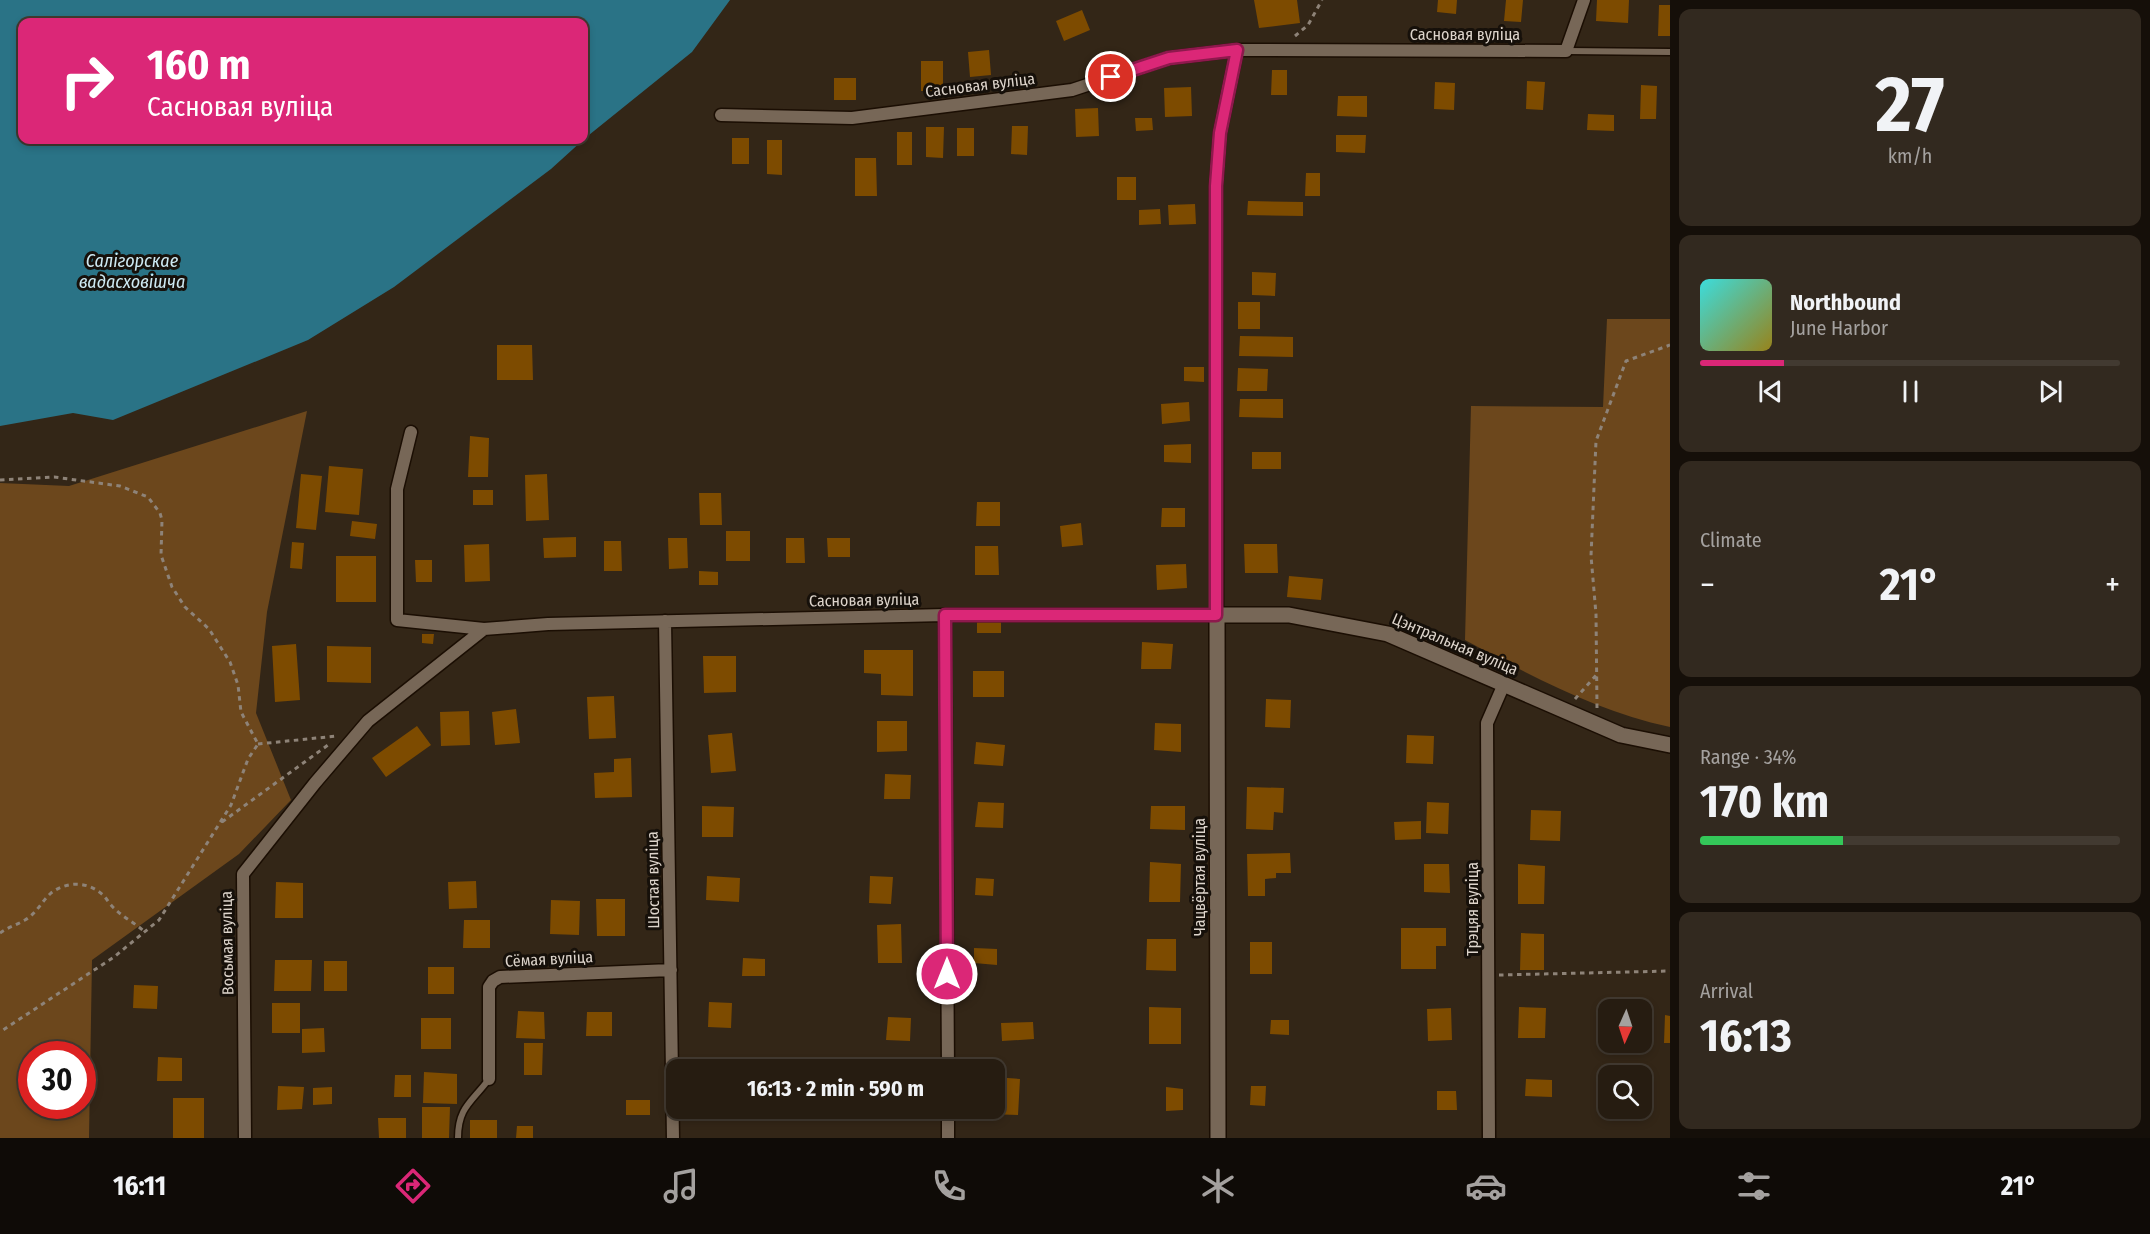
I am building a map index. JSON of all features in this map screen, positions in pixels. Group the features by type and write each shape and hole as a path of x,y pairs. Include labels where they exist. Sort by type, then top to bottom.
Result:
{"street":[{"path":"1566,51 1584,0"},
{"name":"Сасновая вуліца","path":"721,115 852,118 1072,90 1169,58 1237,50 1566,51"},
{"path":"1216,615 1216,186 1220,133 1237,50"},
{"name":"Сасновая вуліца","path":"411,432 397,489 397,620 484,628 548,624 945,615 1216,615"},
{"path":"945,615 948,1059"},
{"name":"Цэнтральная вуліца","path":"1216,615 1289,615 1388,634 1621,735 1670,746"},
{"name":"Чацвёртая вуліца","path":"1216,615 1218,1138"},
{"name":"Шостая вуліца","path":"665,621 673,1138"},
{"name":"Восьмая вуліца","path":"245,1138 243,874 315,783 368,721 484,628"},
{"name":"Трэцяя вуліца","path":"1490,1138 1487,723 1504,684"},
{"name":"Сёмая вуліца","path":"489,1079 489,987 492,981 500,977 671,970"},
{"path":"948,1119 948,1138"}],"lane":[{"path":"1566,51 1670,52"},
{"path":"458,1138 458,1120 466,1106 477,1096 489,1079"}],"path":[{"path":"1274,50 1292,39 1308,25 1322,0"},
{"path":"1597,725 1596,614 1591,556 1596,441 1626,362 1670,345"},
{"path":"0,480 54,477 120,486 148,497 160,513 162,520 161,555 172,587 185,607 209,629 230,662 238,685 241,712 258,744"},
{"path":"1553,706 1575,699 1598,673"},
{"path":"219,824 345,734 331,738 258,744"},
{"path":"0,1032 114,957 159,920 231,805 248,759 258,744"},
{"path":"0,933 26,920 50,894 62,887 75,884 88,884 102,894 115,910 145,932"},
{"path":"1488,975 1670,971"}],"shaded area":[{"path":"1607,319 1670,319 1670,727 1616,712 1564,691 1465,640 1471,406 1603,407"},
{"path":"307,411 267,612 256,713 291,800 239,854 92,960 91,1041 18,1041 18,1119 89,1119 89,1138 0,1138 0,483 69,486"}],"water":[{"name":"Салігорскае вадасховішча","path":"0,0 730,0 692,52 588,136 588,18 18,18 18,144 579,144 551,169 394,287 308,340 113,420 73,413 0,426"}],"building":[{"path":"1254,0 1297,0 1300,23 1259,28"},
{"path":"1438,0 1457,0 1456,14 1437,12"},
{"path":"1506,0 1523,0 1521,22 1504,21"},
{"path":"1597,0 1629,0 1628,23 1596,21"},
{"path":"1659,5 1670,5 1670,36 1658,36"},
{"path":"1082,10 1090,30 1064,41 1056,21"},
{"path":"989,50 991,75 970,77 968,52"},
{"path":"921,61 943,61 943,91 921,91"},
{"path":"1272,70 1287,70 1287,95 1271,95"},
{"path":"834,78 856,78 856,100 834,100"},
{"path":"1527,81 1545,82 1543,110 1526,109"},
{"path":"1435,82 1455,83 1454,110 1434,109"},
{"path":"1641,85 1657,86 1656,119 1640,119"},
{"path":"1191,87 1192,116 1165,117 1164,88"},
{"path":"1338,96 1367,96 1367,117 1337,116"},
{"path":"1098,108 1099,136 1076,137 1075,109"},
{"path":"1588,114 1614,115 1614,131 1587,130"},
{"path":"1135,118 1152,118 1153,130 1136,131"},
{"path":"1012,126 1028,126 1027,155 1011,154"},
{"path":"926,127 944,127 943,158 926,157"},
{"path":"957,128 974,128 974,156 957,156"},
{"path":"897,132 912,132 912,165 897,165"},
{"path":"1336,135 1366,135 1365,153 1336,152"},
{"path":"732,138 749,138 749,164 732,164"},
{"path":"767,140 782,140 782,175 767,174"},
{"path":"855,158 876,158 877,196 855,196"},
{"path":"1306,173 1320,173 1320,196 1305,196"},
{"path":"1117,177 1136,177 1136,200 1117,200"},
{"path":"1248,201 1303,202 1303,216 1247,215"},
{"path":"1195,204 1196,224 1169,225 1168,205"},
{"path":"1160,209 1161,224 1139,225 1139,210"},
{"path":"1252,272 1276,273 1275,296 1252,295"},
{"path":"1238,302 1260,302 1260,329 1238,329"},
{"path":"1240,336 1293,337 1293,357 1239,356"},
{"path":"497,345 532,345 533,380 497,380"},
{"path":"1184,367 1204,367 1204,382 1184,381"},
{"path":"1238,368 1268,369 1267,391 1237,391"},
{"path":"1240,399 1283,399 1283,418 1239,417"},
{"path":"1189,402 1190,421 1162,424 1161,404"},
{"path":"470,436 489,438 488,477 468,477"},
{"path":"1191,444 1191,463 1164,462 1164,445"},
{"path":"1252,452 1281,452 1281,469 1252,469"},
{"path":"329,466 363,469 359,515 325,512"},
{"path":"301,474 322,476 316,530 296,528"},
{"path":"547,474 549,520 526,521 525,475"},
{"path":"473,490 493,490 493,505 473,505"},
{"path":"699,493 721,493 722,525 700,525"},
{"path":"977,502 1000,502 1000,526 976,526"},
{"path":"1162,508 1185,508 1185,527 1161,527"},
{"path":"352,521 377,524 375,539 350,536"},
{"path":"1081,523 1083,545 1062,547 1060,526"},
{"path":"726,531 750,531 750,561 726,561"},
{"path":"576,537 576,557 544,558 543,538"},
{"path":"668,538 687,538 688,568 669,569"},
{"path":"786,538 804,538 805,563 786,563"},
{"path":"827,538 850,538 850,557 828,557"},
{"path":"604,541 621,541 622,571 604,571"},
{"path":"292,542 304,543 302,569 290,568"},
{"path":"489,544 490,581 465,582 464,545"},
{"path":"1244,544 1277,544 1278,573 1245,573"},
{"path":"975,546 998,546 999,575 975,575"},
{"path":"336,556 376,556 376,602 336,602"},
{"path":"415,560 432,560 432,582 416,582"},
{"path":"1186,564 1187,588 1157,590 1156,565"},
{"path":"699,571 718,572 718,585 699,585"},
{"path":"1289,576 1323,579 1321,600 1287,597"},
{"path":"977,618 1001,618 1001,633 977,633"},
{"path":"422,634 434,634 433,644 422,643"},
{"path":"1142,642 1173,644 1171,669 1141,669"},
{"path":"296,644 300,700 275,702 272,646"},
{"path":"327,646 371,647 371,683 327,682"},
{"path":"864,650 913,650 913,696 881,695 881,674 864,673"},
{"path":"703,656 736,656 736,692 704,693"},
{"path":"973,671 1004,671 1004,697 973,697"},
{"path":"614,696 616,738 589,739 587,697"},
{"path":"1266,699 1291,700 1290,728 1265,727"},
{"path":"516,709 520,743 495,745 492,712"},
{"path":"469,711 470,745 441,746 440,712"},
{"path":"877,721 907,721 907,751 877,752"},
{"path":"1155,723 1181,724 1181,752 1154,750"},
{"path":"417,726 431,745 386,777 372,758"},
{"path":"732,733 736,771 711,773 708,735"},
{"path":"1407,735 1434,736 1433,764 1406,763"},
{"path":"976,742 1005,745 1003,766 974,764"},
{"path":"631,758 632,797 595,798 594,773 614,772 614,759"},
{"path":"885,774 911,775 910,799 884,799"},
{"path":"1247,787 1284,788 1283,813 1274,812 1273,830 1246,829"},
{"path":"978,802 1004,803 1003,828 975,827"},
{"path":"1427,802 1449,803 1448,834 1426,833"},
{"path":"702,806 734,807 733,837 702,837"},
{"path":"1151,806 1185,806 1185,830 1150,829"},
{"path":"1531,810 1561,811 1560,841 1530,840"},
{"path":"1421,821 1421,839 1395,840 1394,822"},
{"path":"1290,853 1291,873 1276,873 1276,878 1265,879 1265,896 1248,896 1247,854"},
{"path":"1150,862 1181,864 1180,902 1149,902"},
{"path":"1424,864 1449,864 1450,893 1424,892"},
{"path":"1518,864 1545,866 1544,904 1518,904"},
{"path":"707,876 740,878 739,902 706,900"},
{"path":"870,876 893,877 891,904 869,903"},
{"path":"976,878 994,879 993,896 975,895"},
{"path":"476,881 477,908 449,909 448,882"},
{"path":"276,882 303,883 303,918 275,918"},
{"path":"596,899 625,899 625,936 597,936"},
{"path":"551,900 580,901 579,935 550,934"},
{"path":"464,920 490,920 490,948 463,948"},
{"path":"901,924 902,963 878,963 877,925"},
{"path":"1401,928 1446,928 1446,946 1436,946 1436,969 1401,969"},
{"path":"1521,933 1544,934 1544,970 1520,970"},
{"path":"1147,939 1176,939 1176,971 1146,970"},
{"path":"1250,942 1272,942 1272,974 1250,974"},
{"path":"974,948 997,949 997,965 974,963"},
{"path":"743,958 765,959 765,976 742,976"},
{"path":"275,960 312,960 311,991 274,991"},
{"path":"324,961 347,961 347,991 324,991"},
{"path":"428,967 454,967 454,994 428,994"},
{"path":"134,985 158,986 157,1009 133,1008"},
{"path":"709,1002 732,1003 731,1028 708,1027"},
{"path":"272,1003 300,1003 300,1033 272,1033"},
{"path":"1149,1007 1181,1008 1181,1044 1149,1044"},
{"path":"1519,1007 1546,1008 1545,1038 1518,1038"},
{"path":"1451,1008 1452,1040 1428,1041 1427,1009"},
{"path":"518,1011 544,1012 545,1039 516,1038"},
{"path":"587,1012 612,1012 612,1036 586,1036"},
{"path":"1665,1015 1670,1016 1670,1043 1664,1043"},
{"path":"888,1017 911,1018 910,1041 886,1040"},
{"path":"421,1018 451,1018 451,1049 421,1049"},
{"path":"1271,1020 1289,1020 1289,1035 1270,1034"},
{"path":"1033,1022 1034,1039 1002,1041 1001,1023"},
{"path":"324,1028 325,1052 302,1053 302,1029"},
{"path":"524,1043 543,1043 542,1075 524,1075"},
{"path":"158,1057 182,1058 182,1081 157,1081"},
{"path":"424,1072 457,1074 457,1104 423,1103"},
{"path":"395,1075 411,1075 411,1097 394,1097"},
{"path":"1005,1078 1020,1079 1018,1115 1005,1115"},
{"path":"1526,1079 1552,1080 1552,1097 1525,1096"},
{"path":"278,1086 304,1087 302,1109 277,1110"},
{"path":"1251,1086 1266,1086 1265,1106 1250,1105"},
{"path":"332,1087 332,1104 313,1105 313,1088"},
{"path":"1166,1087 1183,1089 1183,1110 1166,1111"},
{"path":"1437,1091 1456,1091 1457,1110 1437,1110"},
{"path":"173,1098 204,1098 204,1138 173,1138"},
{"path":"626,1100 650,1100 650,1115 626,1115"},
{"path":"422,1107 450,1107 449,1138 422,1138"},
{"path":"378,1118 406,1118 406,1138 379,1138"},
{"path":"470,1120 497,1120 497,1138 470,1138"},
{"path":"517,1126 533,1126 533,1138 516,1138"}],"route":[{"path":"947,974 945,615 1216,615 1216,186 1220,133 1237,50 1169,58 1111,77"}]}
